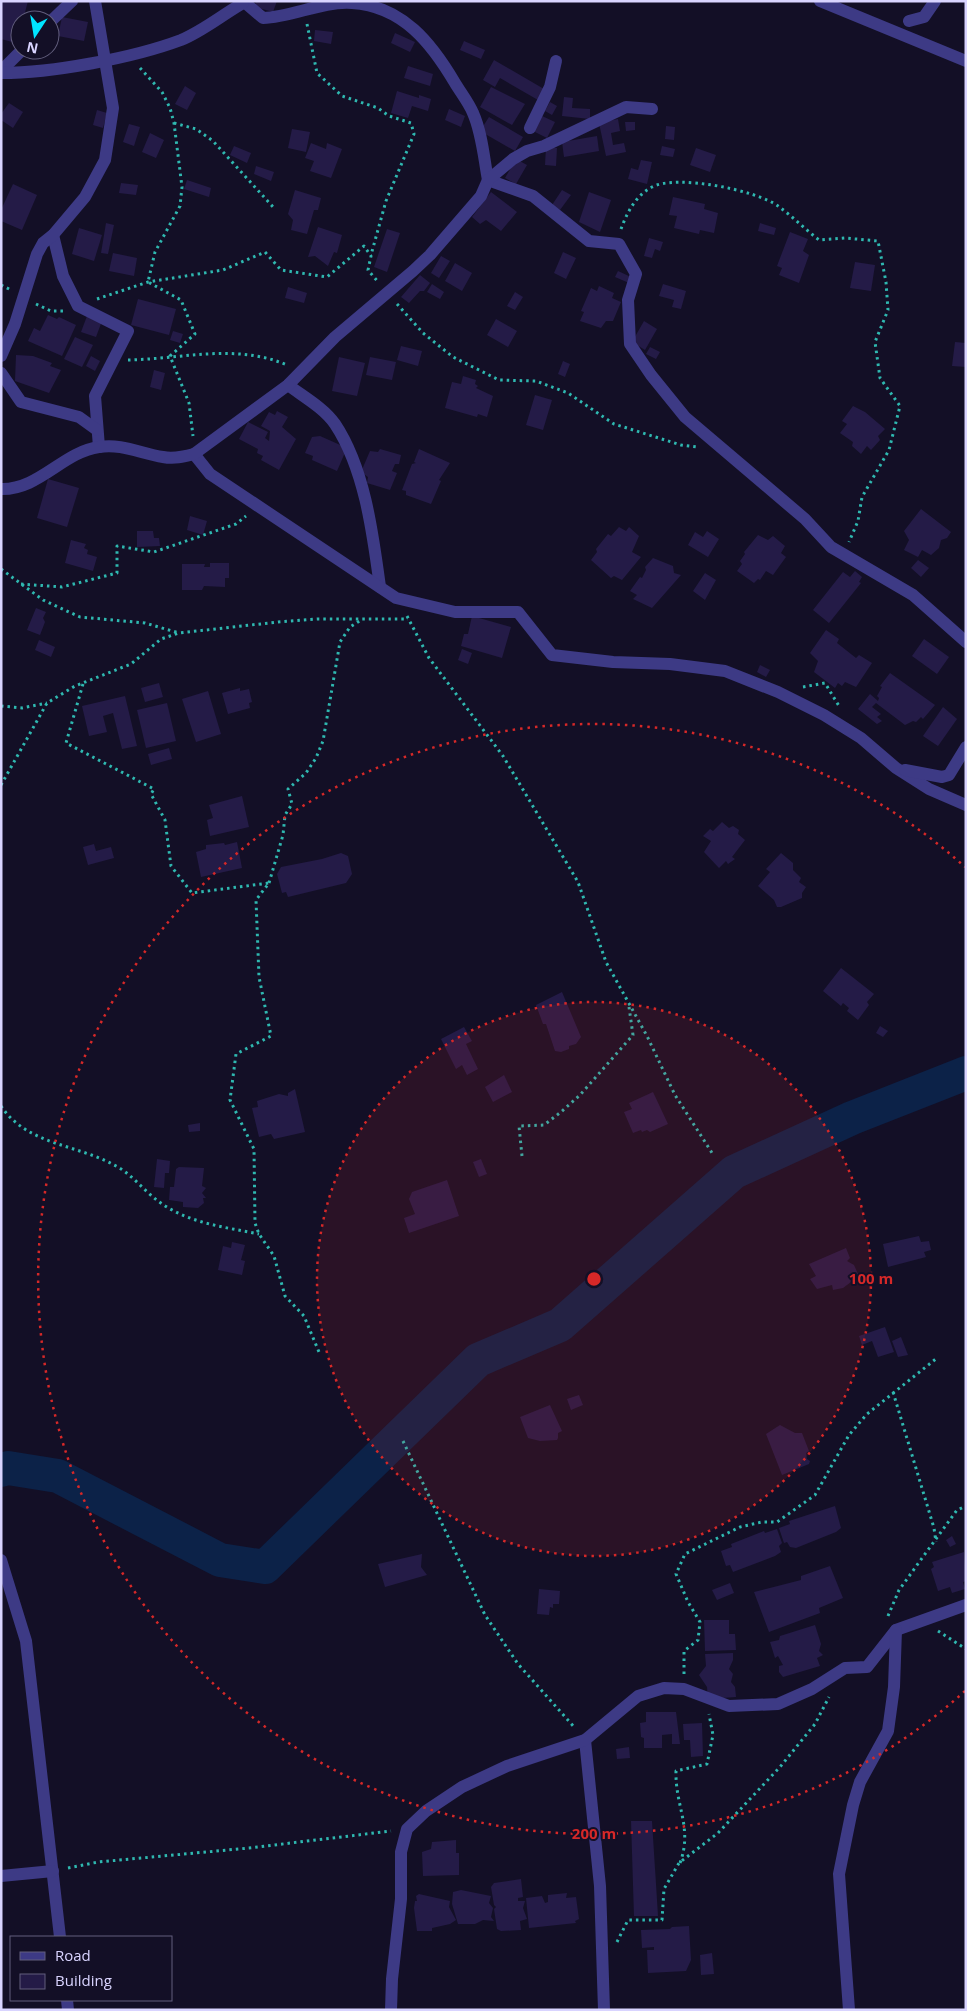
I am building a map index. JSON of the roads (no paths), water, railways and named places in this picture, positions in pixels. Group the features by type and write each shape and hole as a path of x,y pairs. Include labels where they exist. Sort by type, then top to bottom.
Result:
{"street":[{"path":"60,12 72,1"},
{"path":"1,356 15,324 37,254 44,243 53,235 84,197 105,160 113,108 95,1"},
{"path":"820,1 966,62"},
{"path":"909,22 924,17 935,1"},
{"path":"1,72 40,71 106,59 181,40 243,2 263,18 283,17 304,8 350,3 366,4 398,16 427,40 473,114 488,180"},
{"path":"1,72 12,60"},
{"path":"530,128 550,87 556,60"},
{"path":"1,489 23,486 44,476 80,453 99,446 129,448 163,457 178,458 194,454 288,385 335,337 430,254 481,196 488,180 527,151 544,146 626,107 652,109"},
{"path":"488,180 533,196 589,241 619,244 636,274 628,300 630,344 651,375 685,417 805,518 831,547 913,595 966,642"},
{"path":"53,235 63,276 78,306 128,331 95,396 99,446"},
{"path":"1,373 21,402 80,417 97,430"},
{"path":"288,385 323,412 334,423 346,443 373,530 380,587"},
{"path":"194,454 210,474 396,598 455,612 518,612 552,655 613,662 670,664 724,671 778,692 824,715 861,738 896,768 929,789 966,805"},
{"path":"896,768 942,777 949,775 966,747"},
{"path":"1,1560 26,1641 60,1936"},
{"path":"391,2010 392,1979 401,1899 401,1852 407,1828 426,1811 462,1787 506,1766 585,1740 638,1696 664,1688 684,1689 701,1698 729,1706 778,1704 812,1689 846,1668 867,1667 896,1630 966,1605"},
{"path":"848,2010 839,1874 851,1814 860,1782 888,1731 894,1687 896,1630"},
{"path":"585,1740 600,1886 604,2010"},
{"path":"1,1876 52,1871"}],"waterway":[{"path":"1,1470 8,1468 58,1476 220,1560 265,1567 478,1360 560,1325 734,1172 852,1118 966,1073"}]}
